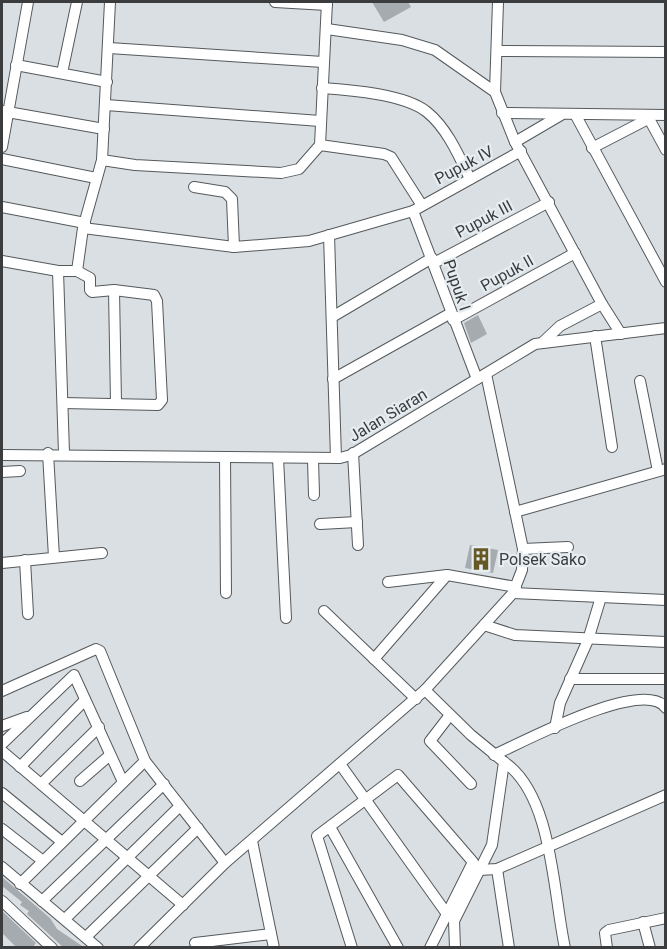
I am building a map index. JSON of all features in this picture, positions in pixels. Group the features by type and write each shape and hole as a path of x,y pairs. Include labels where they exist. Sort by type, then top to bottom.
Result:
{"street":[{"path":"2,147 4,111 16,65 28,2"},
{"path":"62,73 77,2"},
{"path":"77,271 84,226 102,160 110,2"},
{"path":"102,160 135,165 281,173 299,169 320,145 322,63 327,29 327,3 275,2"},
{"path":"498,2 495,92 502,113 602,304 621,334"},
{"path":"327,29 402,40 435,50 495,92"},
{"path":"109,48 322,63"},
{"path":"498,51 666,52"},
{"path":"16,65 107,82"},
{"path":"322,88 357,91 417,106 427,112 441,128 470,179"},
{"path":"106,105 320,120"},
{"path":"4,111 104,129"},
{"path":"502,113 648,117 666,115"},
{"name":"Pupuk IV","path":"2,207 84,226 234,247 309,241 417,207 470,179 562,114"},
{"path":"575,114 666,282"},
{"path":"592,148 648,117"},
{"path":"648,117 665,148"},
{"name":"Pupuk I","path":"320,145 384,154 391,158 417,207 452,316 482,377 523,549 522,570 514,590"},
{"path":"2,159 96,178"},
{"path":"194,187 225,192 232,199 234,247"},
{"name":"Pupuk III","path":"332,317 433,260 549,202"},
{"path":"329,236 336,458"},
{"name":"Pupuk II","path":"333,380 575,253"},
{"path":"2,261 58,271 77,271 90,278 92,292 114,290 150,293 157,301 162,400 158,405 63,403"},
{"path":"58,271 64,453"},
{"path":"114,290 116,403"},
{"path":"543,342 567,321 602,304"},
{"name":"Jalan Siaran","path":"4,454 336,458 353,453 524,350 543,342 666,328"},
{"path":"595,336 612,447"},
{"path":"515,512 662,470 640,381"},
{"path":"48,453 54,557"},
{"path":"353,453 358,545"},
{"path":"4,454 4,472 20,471"},
{"path":"225,457 226,593"},
{"path":"278,458 286,618"},
{"path":"314,459 314,495"},
{"path":"320,524 357,522"},
{"path":"523,549 568,547"},
{"path":"2,563 102,553"},
{"path":"25,560 28,614"},
{"path":"374,659 447,575"},
{"path":"388,582 447,575 514,590 666,600"},
{"path":"139,948 225,863 416,699 514,590"},
{"path":"555,728 570,679 588,640 601,597"},
{"path":"324,610 416,699"},
{"path":"484,625 515,635 666,642"},
{"path":"2,691 94,648 100,651 145,761 225,863"},
{"path":"68,659 123,782"},
{"path":"2,744 74,675"},
{"path":"570,679 666,679"},
{"path":"425,690 522,778 547,833 565,948"},
{"path":"494,755 619,701 652,699 666,708"},
{"path":"20,767 85,700"},
{"path":"450,715 430,740 471,784"},
{"path":"2,726 30,716"},
{"path":"41,784 99,727"},
{"path":"2,751 183,904"},
{"path":"80,782 110,755"},
{"path":"20,884 145,761"},
{"path":"455,948 454,921 492,845 504,762"},
{"path":"340,764 447,914"},
{"path":"352,948 317,836 398,775 473,862 430,948"},
{"path":"42,901 164,784"},
{"path":"2,793 62,842"},
{"path":"479,870 497,868 550,847 666,795"},
{"path":"65,919 180,806"},
{"path":"330,827 398,948"},
{"path":"86,937 198,828"},
{"path":"2,829 43,861"},
{"path":"252,841 274,948"},
{"path":"2,867 98,948"},
{"path":"497,868 509,948"},
{"path":"2,901 52,948"},
{"path":"607,948 606,931 666,918"},
{"path":"642,922 650,948"},
{"path":"195,943 271,933"}],"building":[{"path":"372,2 408,2 411,7 384,22"},
{"path":"478,315 487,334 471,343 464,323"},
{"name":"Polsek Sako","path":"470,545 498,550 493,573 465,568"},
{"path":"2,877 50,918 57,929 85,948 64,948 27,914 29,911 20,905 22,902 2,886"},
{"path":"2,911 36,943 32,948 17,948 2,933"}],"place":[{"name":"Polsek Sako","path":"481,559"}]}
